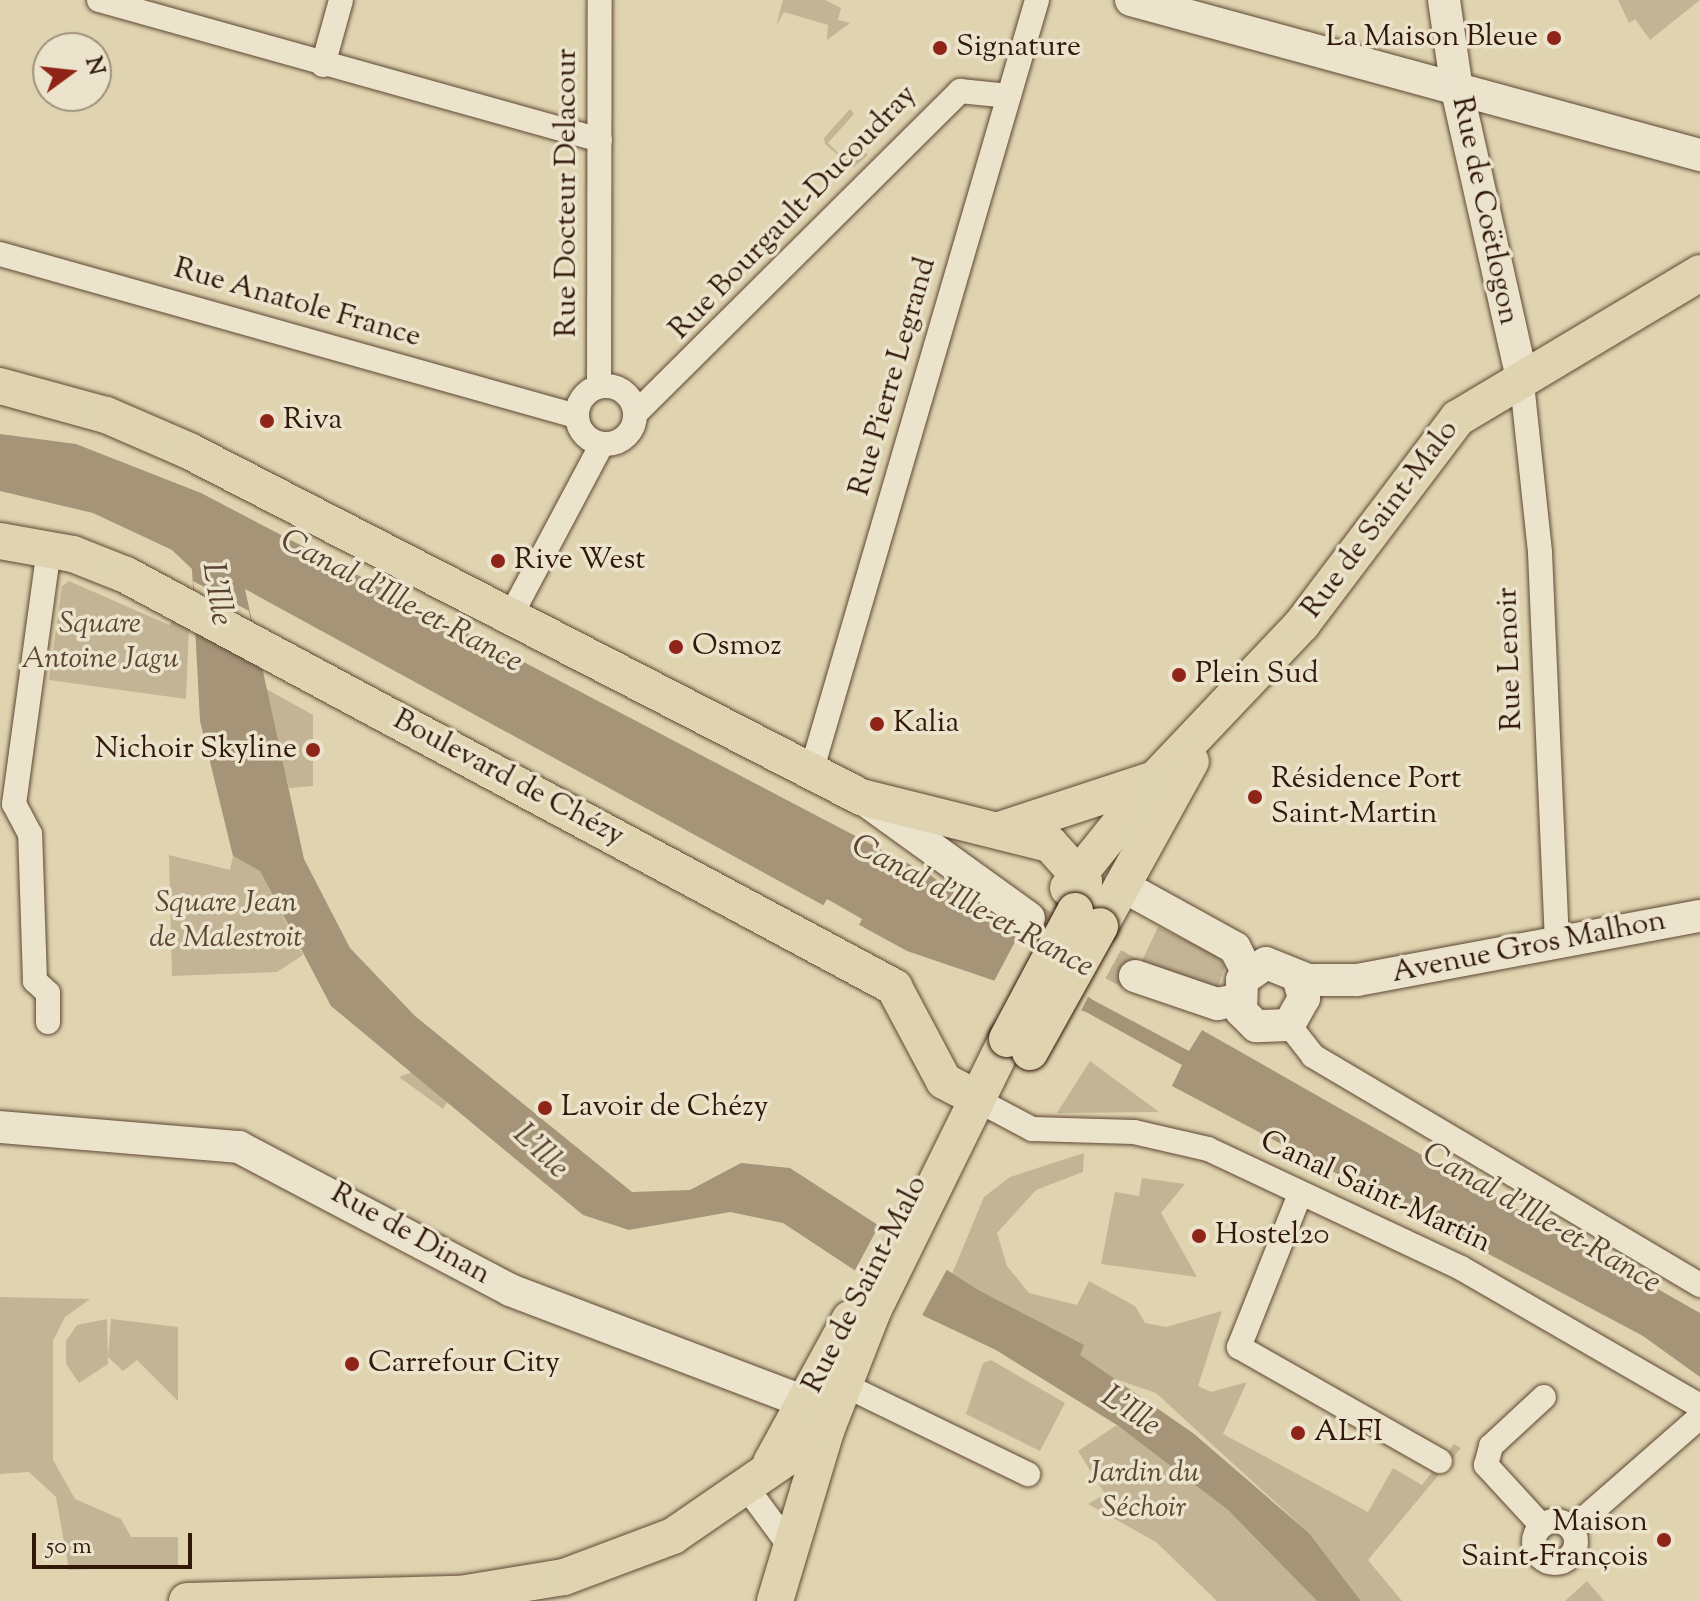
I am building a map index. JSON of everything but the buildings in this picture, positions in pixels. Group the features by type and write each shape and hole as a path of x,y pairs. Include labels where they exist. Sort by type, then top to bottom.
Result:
{"main road":[{"name":"Rue de Saint-Malo","path":"187,1601 460,1594 527,1585 641,1551 756,1482 812,1427 996,1074 1064,917 1079,871 1156,778 1212,726 1302,624 1458,418 1521,374 1700,273"},
{"path":"0,386 106,415 189,451 861,797 973,830 1050,844 1079,871"},
{"name":"Boulevard de Chézy","path":"0,541 49,548 126,575 255,642 894,987 944,1081 996,1074"},
{"name":"Rue de Saint-Malo","path":"996,1074 1064,917 1121,885 1212,726"},
{"path":"973,830 1006,829 1156,778"},
{"path":"775,1601 792,1549 812,1427"}],"street":[{"path":"99,0 600,140"},
{"path":"323,65 341,0"},
{"name":"Rue Docteur Delacour","path":"599,386 600,0"},
{"name":"Rue Pierre Legrand","path":"811,772 1037,0"},
{"path":"1131,0 1700,155"},
{"name":"Rue de Coëtlogon","path":"1444,0 1457,90 1521,374"},
{"name":"Rue Bourgault-Ducoudray","path":"510,617 602,444 626,436 636,413 960,91 1009,96"},
{"name":"Rue Anatole France","path":"0,254 576,416"},
{"name":"Rue Lenoir","path":"1521,374 1540,553 1557,942"},
{"path":"602,444 582,432 576,416 582,397 599,386 619,388 636,413"},
{"path":"48,1022 48,993 35,981 30,834 14,804 49,548"},
{"path":"861,797 1064,917"},
{"path":"1121,885 1235,948 1242,986 1256,1026 1296,1017"},
{"name":"Avenue Gros Malhon","path":"1135,976 1217,1004 1276,963 1298,977 1357,980 1700,916"},
{"path":"1298,977 1296,1017 1313,1056 1700,1285"},
{"name":"Avenue Gros Malhon","path":"1296,1017 1357,980"},
{"name":"Canal Saint-Martin","path":"996,1074 1032,1129 1134,1132 1208,1149 1461,1268 1700,1406"},
{"name":"Rue de Dinan","path":"0,1127 239,1147 510,1290 812,1427"},
{"path":"1300,1194 1239,1347 1440,1461"},
{"path":"836,1376 1028,1474"},
{"path":"1542,1526 1486,1465 1491,1446 1544,1397"},
{"path":"1572,1529 1700,1417"},
{"path":"756,1482 792,1549"},
{"path":"1542,1526 1558,1521 1572,1529"},
{"path":"1542,1526 1535,1549 1553,1563 1574,1552 1572,1529"}],"green space":[{"path":"783,0 825,0 841,8 838,20 850,23 827,40 828,25 784,12 776,26"},
{"path":"1618,0 1700,0 1650,40 1635,19 1629,23"},
{"path":"850,109 854,114 828,143 845,160 859,146 868,155 853,168 825,144 824,138"},
{"name":"Square Antoine Jagu","path":"69,581 169,625 175,616 189,625 186,699 49,680 62,586"},
{"path":"263,687 313,715 313,786 289,788"},
{"name":"Square Jean de Malestroit","path":"169,855 230,870 233,856 260,871 303,955 277,972 172,976"},
{"path":"1158,927 1217,955 1225,966 1218,987 1209,991 1140,965"},
{"path":"1090,1061 1159,1112 1057,1113"},
{"path":"412,1072 448,1101 443,1109 399,1077"},
{"path":"1084,1153 1083,1172 1036,1190 997,1233 1007,1266 1029,1293 1077,1305 1089,1281 1135,1306 1145,1323 1166,1327 1222,1311 1198,1386 1211,1392 1247,1382 1223,1434 1368,1512 1393,1468 1422,1485 1454,1444 1461,1448 1368,1560 1402,1601 1361,1601 1309,1533 1156,1393 1089,1370 952,1274 984,1197 1010,1177"},
{"path":"1142,1178 1185,1184 1161,1213 1197,1277 1101,1264 1115,1192 1139,1196"},
{"path":"0,1297 90,1299 65,1317 53,1341 53,1460 75,1499 121,1519 131,1537 178,1537 178,1565 69,1570 56,1497 29,1472 0,1474"},
{"path":"107,1319 108,1364 79,1383 66,1364 66,1341 77,1325"},
{"path":"111,1319 178,1327 178,1401 137,1360 123,1371 108,1357"},
{"path":"991,1360 1065,1403 1040,1451 966,1414 983,1363"},
{"name":"Jardin du Séchoir","path":"1117,1425 1228,1510 1317,1601 1217,1601 1156,1542 1088,1504 1105,1494 1078,1451"},
{"path":"1587,1581 1604,1601 1565,1601"}],"water":[{"path":"0,434 76,444 201,493 930,875 1017,938 1013,947 1093,1000 1189,1051 1202,1030 1700,1313 1700,1377 1643,1336 1172,1086 1182,1065 1086,1012 907,951 245,589 304,859 350,948 415,1016 632,1192 690,1190 741,1163 790,1168 978,1290 1084,1345 1080,1355 1193,1433 1309,1533 1361,1601 1317,1601 1228,1510 1117,1425 996,1350 924,1316 783,1223 730,1212 629,1230 583,1215 331,1006 260,871 233,856 200,721 192,569 172,550 93,513 0,491"}],"pier":[{"path":"193,581 249,611 258,662 197,612"},
{"path":"827,899 862,919 859,925 823,906"},
{"path":"1019,934 1018,945 1092,989 1077,1019 998,983 990,989"},
{"path":"881,1222 951,1262 920,1319 854,1272"}],"tunnel":[{"path":"1029,918 1135,976"}],"place":[{"name":"La Maison Bleue","path":"1554,38"},
{"name":"Signature","path":"940,48"},
{"name":"Riva","path":"267,421"},
{"name":"Rive West","path":"498,561"},
{"name":"Osmoz","path":"676,647"},
{"name":"Plein Sud","path":"1179,675"},
{"name":"Kalia","path":"877,724"},
{"name":"Nichoir Skyline","path":"313,750"},
{"name":"Résidence Port Saint-Martin","path":"1255,797"},
{"name":"Lavoir de Chézy","path":"545,1108"},
{"name":"Hostel20","path":"1199,1236"},
{"name":"Carrefour City","path":"352,1364"},
{"name":"ALFI","path":"1298,1433"},
{"name":"Maison Saint-François","path":"1664,1540"}],"water label":[{"name":"L'Ille","path":"216,594"},
{"name":"Canal d'Ille-et-Rance","path":"401,602"},
{"name":"Canal d'Ille-et-Rance","path":"972,907"},
{"name":"L'Ille","path":"540,1152"},
{"name":"Canal d'Ille-et-Rance","path":"1541,1219"},
{"name":"L'Ille","path":"1130,1412"}]}
